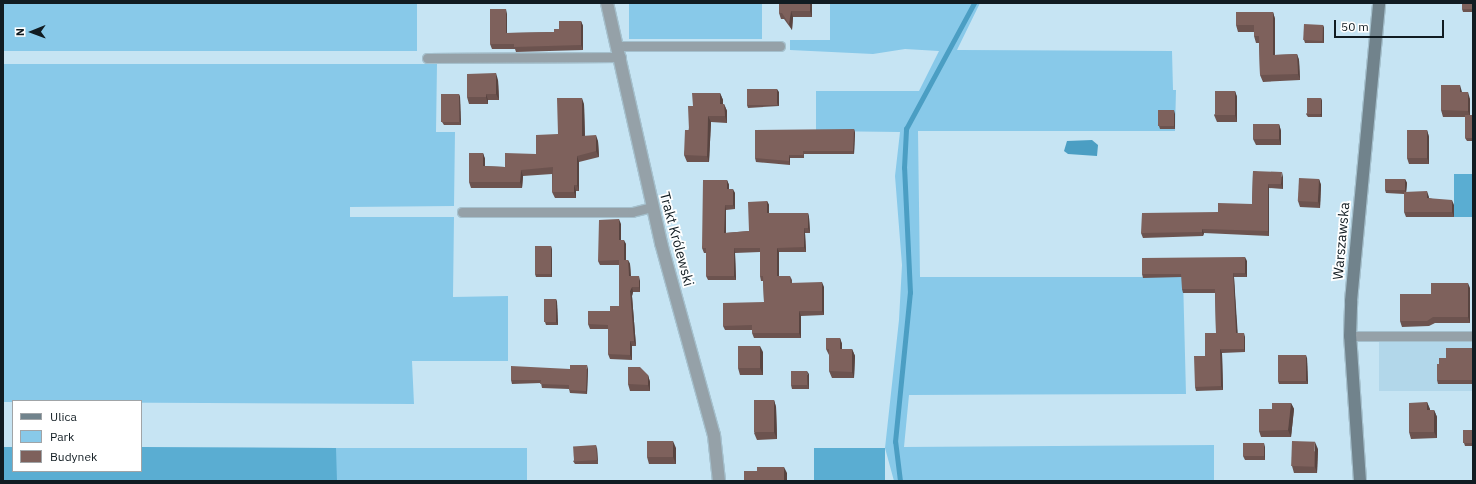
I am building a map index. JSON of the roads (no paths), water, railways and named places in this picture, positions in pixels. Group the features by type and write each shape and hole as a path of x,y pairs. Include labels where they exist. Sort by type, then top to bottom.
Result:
{"main road":[{"name":"Warszawska","path":"1360,481 1350,336 1356,234 1379,3"}],"street":[{"name":"Trakt Królewski","path":"608,3 652,207 710,416 718,454 720,481"}],"lane":[{"path":"427,58 780,46"},
{"path":"462,212 632,212 652,207"},
{"path":"1350,336 1473,336"}],"waterway":[{"path":"900,481 895,442 910,293 904,168 906,129 974,3"}]}
